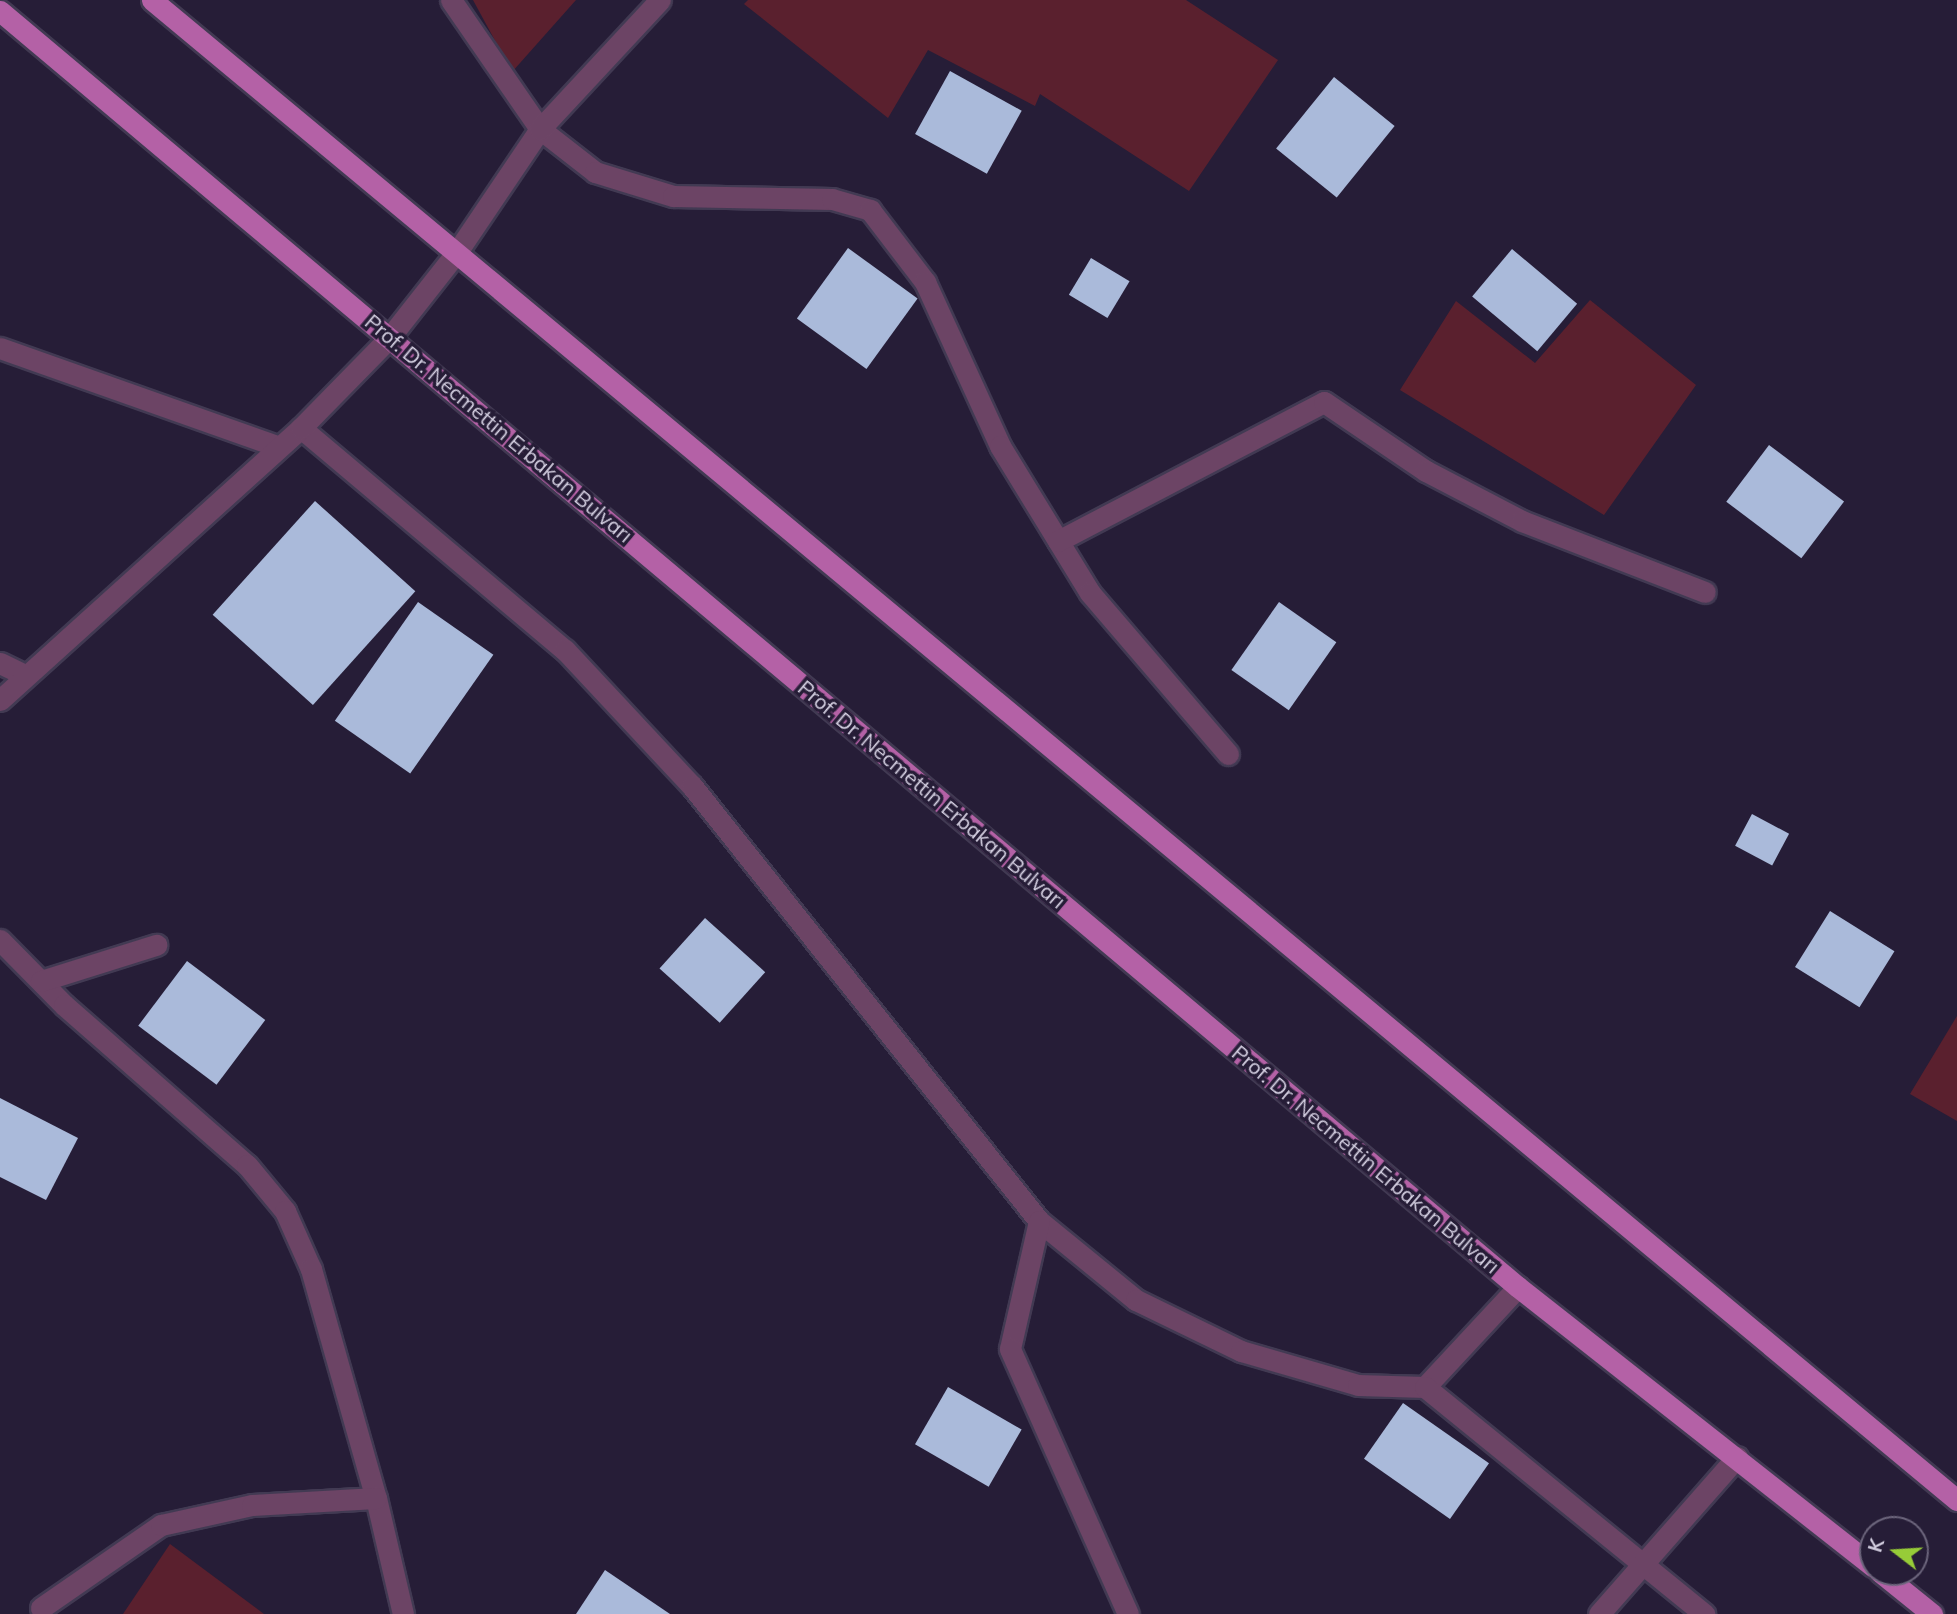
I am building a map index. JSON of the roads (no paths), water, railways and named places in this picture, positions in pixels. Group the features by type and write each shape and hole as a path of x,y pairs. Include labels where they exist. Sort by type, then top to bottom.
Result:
{"main road":[{"path":"152,0 1957,1500"},
{"name":"Prof. Dr. Necmettin Erbakan Bulvarı","path":"0,10 1518,1287 1859,1555"},
{"path":"1897,1586 1932,1614"}],"street":[{"path":"451,0 540,129 595,172 673,195 832,199 870,210 925,282 999,446 1090,593 1228,754"},
{"path":"0,701 277,446 301,428 390,337 457,253 540,129 660,0"},
{"path":"0,348 277,446"},
{"path":"1058,541 1324,402 1426,471 1522,521 1705,592"},
{"path":"301,428 447,555 565,650 692,786 1039,1221 1136,1300 1241,1351 1358,1385 1426,1387 1704,1614"},
{"path":"0,663 25,676"},
{"path":"0,940 41,981 247,1165 285,1211 311,1269 376,1498 402,1614"},
{"path":"41,981 156,945"},
{"path":"1039,1221 1010,1349 1128,1614"},
{"path":"1426,1387 1518,1287"},
{"path":"1599,1614 1640,1562 1737,1457"},
{"path":"41,1608 161,1525 252,1505 376,1498"}]}
